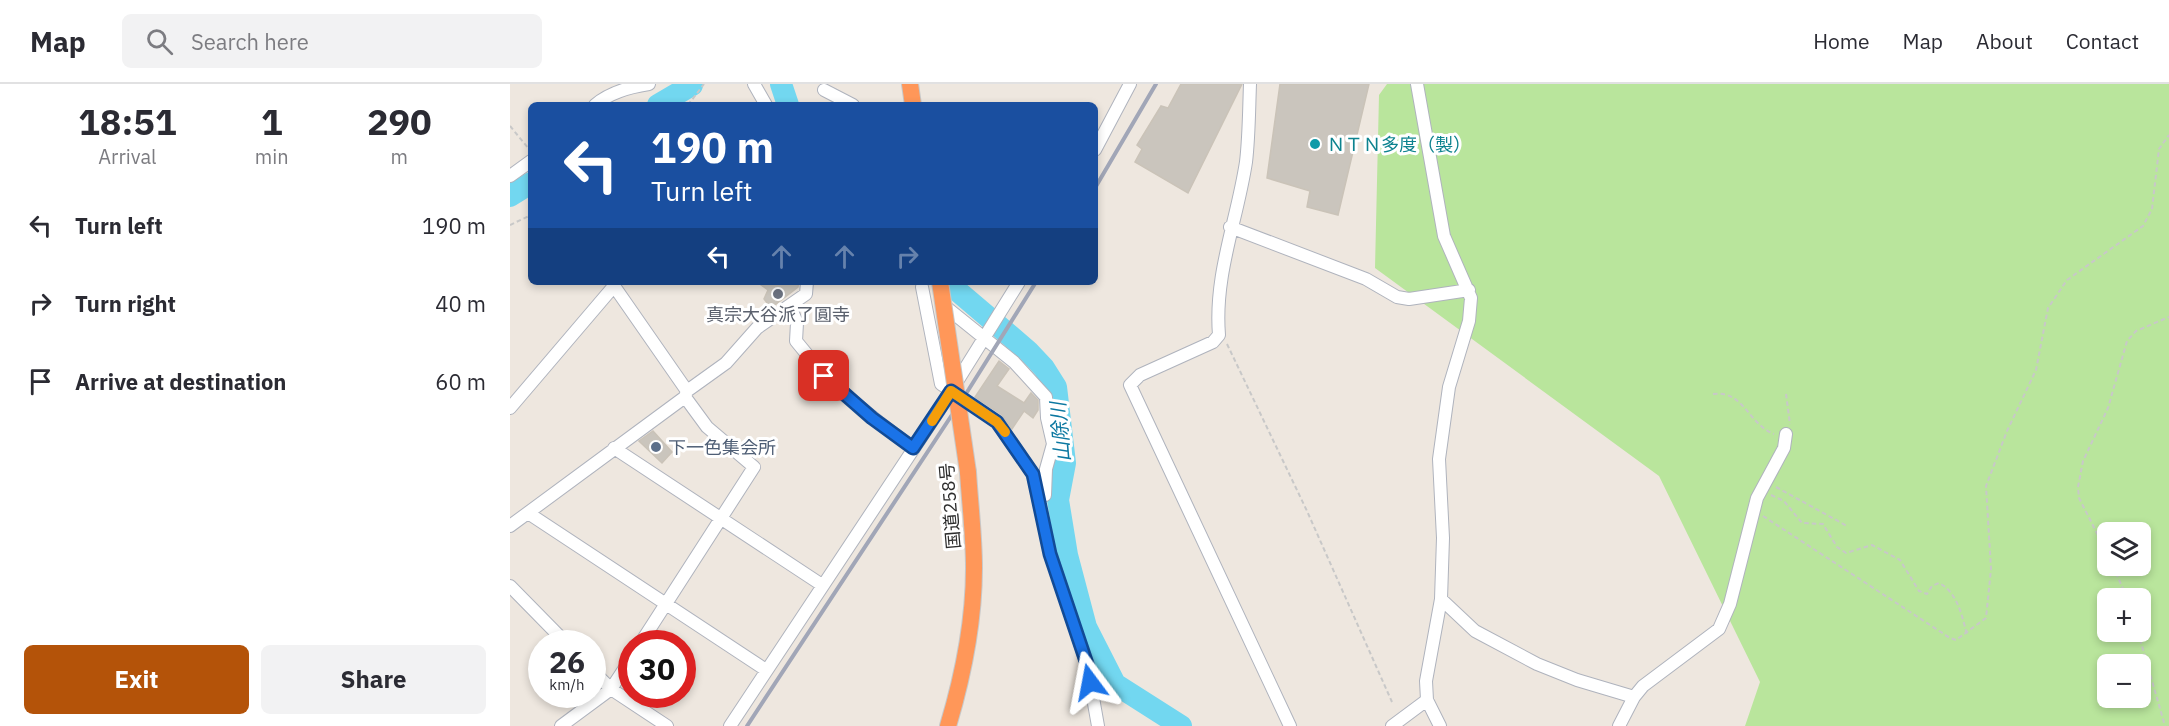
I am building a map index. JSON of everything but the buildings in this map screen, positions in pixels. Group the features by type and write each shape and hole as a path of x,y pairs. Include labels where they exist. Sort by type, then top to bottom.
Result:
{"highway":[{"path":"910,84 913,102"},
{"name":"国道258号","path":"940,285 968,472 974,568 969,632 957,698 948,726"}],"street":[{"path":"599,102 630,86 649,84"},
{"path":"754,84 764,102"},
{"path":"1098,144 1130,84"},
{"path":"1250,84 1246,162 1230,227 1217,311 1220,335 1204,346 1140,375 1130,385 1290,726"},
{"path":"1417,84 1444,236 1471,298 1468,321 1449,387 1439,459 1443,538 1441,599 1426,681 1427,700 1440,726"},
{"path":"824,90 847,102"},
{"path":"510,176 528,163"},
{"path":"1230,227 1366,279 1397,297 1419,298 1469,290"},
{"path":"510,526 726,363 758,328 806,294 807,285"},
{"path":"919,285 940,384 997,422 1019,451 1037,484 1050,554 1087,664 1098,726"},
{"path":"920,285 986,334 1046,397 1047,417 1053,444 1044,482 1047,514 1044,520"},
{"path":"730,726 951,391 1017,285"},
{"path":"510,408 614,286 707,427 754,466 649,630"},
{"path":"789,306 797,323 796,341 824,376 872,418 913,448"},
{"path":"1619,726 1634,697 1655,675 1678,662 1719,629 1730,604 1762,486 1784,448 1786,434"},
{"path":"614,448 822,585"},
{"path":"528,513 766,670"},
{"path":"510,586 553,630"},
{"path":"1441,599 1475,631 1537,664 1577,680 1634,697"},
{"path":"561,726 611,689 618,678"},
{"path":"606,684 667,726"},
{"path":"1392,726 1427,700"}],"path":[{"path":"690,102 704,84"},
{"path":"510,126 528,147"},
{"path":"1755,513 1768,518 1950,638 1956,640 1967,634 1986,618 1991,569 1986,486 2007,431 2036,370 2048,308 2067,280 2143,226 2152,209 2159,149 2169,135"},
{"path":"510,225 528,216"},
{"path":"2097,533 2079,498 2078,487 2083,461 2108,408 2127,341 2136,331 2169,317"},
{"path":"1220,335 1239,368 1392,702"},
{"path":"1713,394 1724,392 1735,397 1766,431 1782,437 1791,430 1786,394"},
{"path":"1762,486 1784,501 1802,523 1823,524 1837,547 1846,553 1872,545 1900,560 1919,591 1927,594 1932,586 1939,583 1948,587 1962,613 1967,634"},
{"path":"1762,486 1847,526"},
{"path":"2141,642 2165,726"}],"green space":[{"path":"1387,84 2169,84 2169,726 1745,726 1760,682 1659,476 1375,268 1379,95"}],"waterway":[{"name":"山除川","path":"781,84 787,102"},
{"path":"663,102 692,85"},
{"path":"510,196 528,185"},
{"name":"山除川","path":"951,285 1028,351 1044,368 1056,387 1065,463 1058,500 1067,555 1086,627 1115,684 1181,726"}],"railway":[{"path":"1098,183 1156,84"},
{"path":"747,726 969,389 1034,285"}],"slow traffic":[{"path":"932,421 951,391 997,422 1005,432"}],"place":[{"name":"ＮＴＮ多度（製）","path":"1315,144"},
{"name":"真宗大谷派了圓寺","path":"778,294"},
{"name":"下一色集会所","path":"656,447"}],"route":[{"path":"824,376 872,418 913,448 951,391 997,422 1019,451 1037,484 1050,554 1087,664 1090,682"}]}
